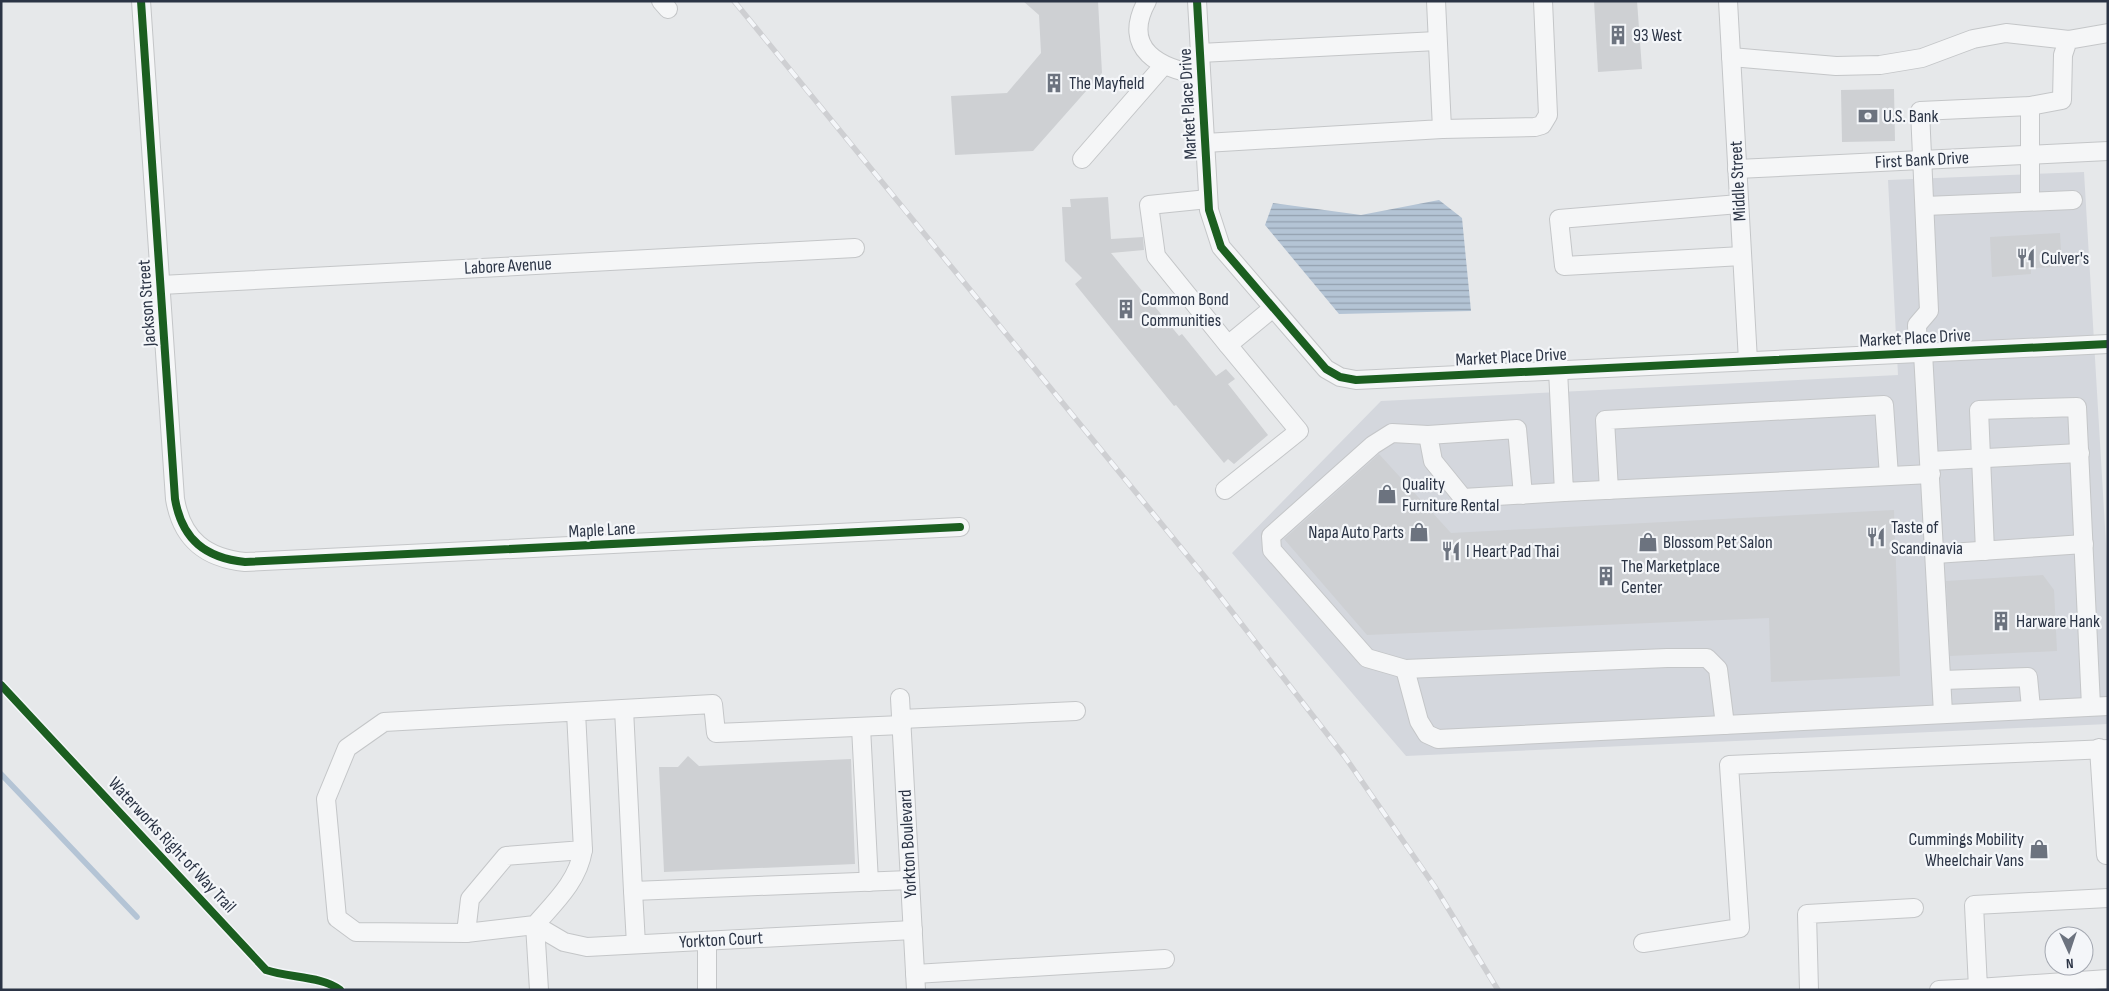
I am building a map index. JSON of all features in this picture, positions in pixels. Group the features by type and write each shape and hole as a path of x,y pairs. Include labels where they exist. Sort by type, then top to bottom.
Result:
{"street":[{"name":"Jackson Street","path":"141,1 177,511 185,529 197,545 220,558 246,562"},
{"path":"1146,1 1140,17 1138,33 1148,55 1163,66 1201,75"},
{"name":"Market Place Drive","path":"1197,1 1209,210 1221,247 1326,369 1348,379 2108,344"},
{"path":"1436,1 1442,129"},
{"path":"1205,143 1442,129 1535,127 1542,124 1548,115 1543,1"},
{"name":"Middle Street","path":"1728,1 1748,361"},
{"path":"1731,57 1836,66 1880,64 1922,58 1973,39 2006,33 2069,40 2108,33"},
{"path":"1943,713 1930,468 1917,325 1929,312 1920,111 2030,106 2062,100 2063,55 2069,40"},
{"path":"1200,53 1437,41"},
{"path":"1082,159 1163,66"},
{"path":"2030,106 2030,201"},
{"name":"First Bank Drive","path":"1737,169 2108,151"},
{"path":"1208,199 1149,205 1156,256 1299,431 1225,490"},
{"path":"1925,206 2073,200"},
{"path":"1739,204 1559,219 1564,266 1742,256"},
{"name":"Labore Avenue","path":"161,285 855,248"},
{"path":"1228,346 1273,308"},
{"path":"1558,370 1564,492"},
{"path":"1609,490 1606,420 1884,405 1889,476"},
{"path":"1405,669 1419,721 1426,734 1438,739 2099,706 2084,544 2077,407 1979,410 1985,551"},
{"path":"1523,495 1517,429 1428,435 1392,433 1373,445 1271,536 1272,550 1367,658 1405,669 1707,658 1718,669 1725,725"},
{"path":"1428,435 1433,461 1463,498 1889,476 1981,459 2080,453"},
{"name":"Maple Lane","path":"246,562 960,528"},
{"path":"1935,554 2084,544"},
{"path":"1942,680 2028,677 2030,708"},
{"name":"Yorkton Boulevard","path":"900,698 916,982"},
{"path":"535,925 466,933 356,932 337,918 326,799 347,748 384,722 713,704 716,733 860,727 902,722 1076,712"},
{"path":"624,709 636,944"},
{"path":"539,990 535,925 573,879 580,865 583,850 576,712"},
{"path":"860,727 869,882"},
{"path":"1643,943 1740,928 1729,764 2103,749 2106,855"},
{"path":"466,933 470,898 506,856 583,850"},
{"path":"633,891 910,880"},
{"path":"1978,988 1974,905 2108,898"},
{"path":"1809,990 1807,914 1914,908"},
{"name":"Yorkton Court","path":"535,925 564,942 587,947 913,930"},
{"path":"707,941 707,990"},
{"path":"916,982 1165,959"},
{"path":"1939,990 2108,979"}],"shaded area":[{"path":"2084,172 2108,578 2108,724 1406,756 1232,553 1381,401 1898,375 1888,180"}],"water":[{"path":"1439,200 1462,218 1471,311 1339,314 1265,225 1273,203 1361,215"}],"building":[{"name":"The Mayfield","path":"1023,1 1098,1 1102,73 1033,151 955,155 951,96 1007,93 1041,53 1039,15"},
{"name":"93 West","path":"1594,1 1637,1 1642,69 1598,72"},
{"name":"U.S. Bank","path":"1894,89 1895,141 1842,142 1841,90"},
{"name":"Common Bond Communities","path":"1108,197 1111,239 1143,237 1144,250 1111,253 1179,336 1182,334 1216,376 1226,369 1235,379 1228,384 1268,435 1234,464 1228,459 1224,463 1176,405 1174,406 1075,284 1082,278 1065,261 1062,207 1071,207 1070,199"},
{"name":"Culver's","path":"2060,233 2062,267 2031,268 2031,274 1992,277 1990,237"},
{"name":"The Marketplace Center","path":"1379,454 1451,533 1894,510 1900,676 1771,682 1769,618 1367,635 1284,539"},
{"name":"Harware Hank","path":"2043,575 2054,590 2057,651 1950,656 1946,581"},
{"path":"688,756 699,766 851,759 855,864 664,872 659,767 678,767"}],"waterway":[{"path":"1,774 137,917"}],"railway":[{"path":"734,1 1205,577 1345,757 1435,887 1498,990"}],"cycle path":[{"path":"141,1 175,499 183,526 190,536 208,551 231,560 245,562 960,527"},
{"path":"1197,1 1209,210 1221,247 1326,369 1340,377 1356,380 2108,344"},
{"name":"Waterworks Right of Way Trail","path":"1,685 266,970 324,982 340,990"}],"place":[{"name":"93 West","path":"1618,35"},
{"name":"The Mayfield","path":"1054,83"},
{"name":"U.S. Bank","path":"1868,116"},
{"name":"Culver's","path":"2026,258"},
{"name":"Common Bond Communities","path":"1126,309"},
{"name":"Quality Furniture Rental","path":"1387,494"},
{"name":"Napa Auto Parts","path":"1419,532"},
{"name":"Taste of Scandinavia","path":"1876,537"},
{"name":"Blossom Pet Salon","path":"1648,542"},
{"name":"I Heart Pad Thai","path":"1451,551"},
{"name":"The Marketplace Center","path":"1606,576"},
{"name":"Harware Hank","path":"2001,621"},
{"name":"Cummings Mobility Wheelchair Vans","path":"2039,849"}]}
